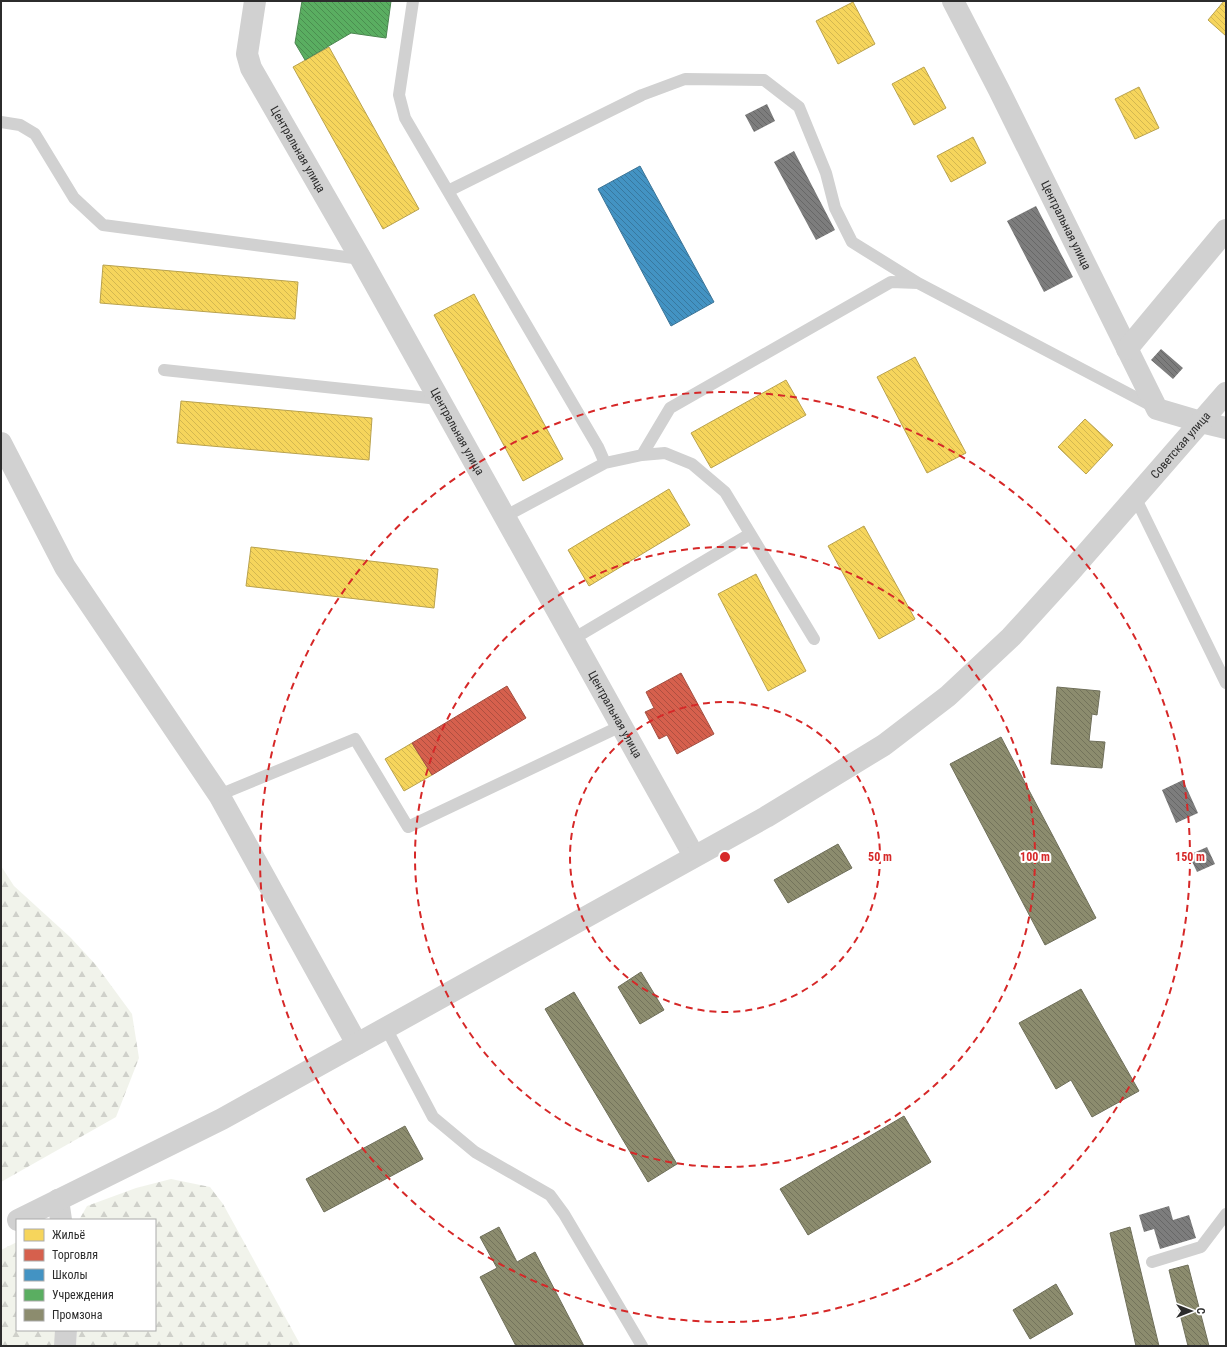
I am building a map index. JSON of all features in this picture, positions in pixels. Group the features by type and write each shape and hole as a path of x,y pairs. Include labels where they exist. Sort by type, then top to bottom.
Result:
{"street":[{"name":"Центральная улица","path":"254,1 247,54 251,68 361,259 694,856"},
{"name":"Центральная улица","path":"953,1 999,90 1157,409"},
{"path":"1127,349 1226,230"},
{"name":"Советская улица","path":"21,1219 60,1210 766,817 884,745 948,696 1011,637 1226,393"},
{"path":"1157,409 1226,428"},
{"path":"1,443 65,567 219,795 358,1044"},
{"name":"Советская улица","path":"1,1228 16,1220"},
{"path":"65,1346 66,1331"}],"lane":[{"path":"412,1 399,95 405,118 598,447 605,463"},
{"path":"448,191 642,95 685,79 764,80 799,107 826,174 835,208 852,242 918,283 1157,409"},
{"path":"1,122 20,125 35,134 74,198 102,225 361,259"},
{"path":"642,455 670,408 891,282 918,283"},
{"path":"164,370 439,399"},
{"path":"504,517 605,463 642,455 664,453 692,464 725,492 814,639"},
{"path":"1135,497 1226,683"},
{"path":"573,639 750,534"},
{"path":"219,795 355,739 408,827 621,726"},
{"path":"386,1028 433,1117 476,1152 550,1195 564,1214 642,1346"},
{"path":"1152,1262 1201,1247 1226,1214"}],"green space":[{"path":"1,866 14,886 70,937 96,965 132,1014 139,1058 116,1117 1,1182"},
{"path":"171,1179 210,1187 223,1204 301,1346 76,1346 77,1331 156,1331 156,1219 80,1219 87,1206 136,1188"},
{"path":"16,1242 16,1331 60,1331 59,1346 1,1346 1,1250"}],"building: Жильё":[{"path":"1224,1 1226,1 1226,36 1208,20"},
{"path":"853,2 875,44 838,64 816,21"},
{"path":"329,47 419,209 383,229 293,67"},
{"path":"924,67 946,108 914,125 892,84"},
{"path":"1139,87 1159,128 1135,139 1115,99"},
{"path":"973,137 986,163 951,182 937,156"},
{"path":"103,265 298,282 295,319 100,303"},
{"path":"474,294 563,459 523,481 434,315"},
{"path":"915,357 966,453 927,473 877,377"},
{"path":"786,380 806,415 711,468 691,433"},
{"path":"181,401 372,418 369,460 177,443"},
{"path":"1085,419 1113,445 1086,474 1058,447"},
{"path":"669,489 690,525 589,586 568,550"},
{"path":"864,526 915,619 879,639 828,546"},
{"path":"251,547 438,569 434,608 246,586"},
{"path":"756,574 806,671 768,691 718,594"},
{"path":"412,743 432,775 404,791 385,759"}],"building: Торговля":[{"path":"681,673 714,734 677,754 667,735 659,739 645,712 654,708 646,692"},
{"path":"507,686 526,718 432,775 412,743"}],"building: Школы":[{"path":"640,166 714,302 671,326 598,189"}],"building: Учреждения":[{"path":"302,1 391,1 386,38 351,33 305,60 295,43"}],"building: Промзона":[{"path":"1057,687 1100,691 1097,715 1092,714 1089,741 1105,742 1102,768 1051,764"},
{"path":"1001,737 1096,918 1045,945 950,764"},
{"path":"838,844 852,868 788,903 774,880"},
{"path":"641,972 664,1010 640,1024 618,987"},
{"path":"1081,989 1139,1091 1092,1117 1071,1080 1056,1089 1019,1023"},
{"path":"574,992 677,1164 648,1182 545,1009"},
{"path":"904,1116 931,1162 808,1235 780,1189"},
{"path":"405,1126 423,1159 324,1212 306,1179"},
{"path":"499,1227 517,1262 535,1252 584,1346 516,1346 480,1277 497,1268 480,1237"},
{"path":"1130,1227 1159,1346 1136,1346 1110,1233"},
{"path":"1188,1265 1209,1346 1188,1346 1169,1270"},
{"path":"1056,1284 1073,1314 1030,1339 1013,1310"}],"building: Прочее":[{"path":"767,104 775,121 754,132 745,115"},
{"path":"794,151 835,230 816,240 774,162"},
{"path":"1036,206 1073,277 1044,292 1007,221"},
{"path":"1161,349 1183,368 1173,379 1151,360"},
{"path":"1183,780 1198,813 1176,823 1162,790"},
{"path":"1207,847 1215,864 1197,872 1189,855"},
{"path":"1169,1206 1173,1220 1189,1215 1196,1238 1160,1249 1154,1229 1144,1232 1139,1215"}]}
